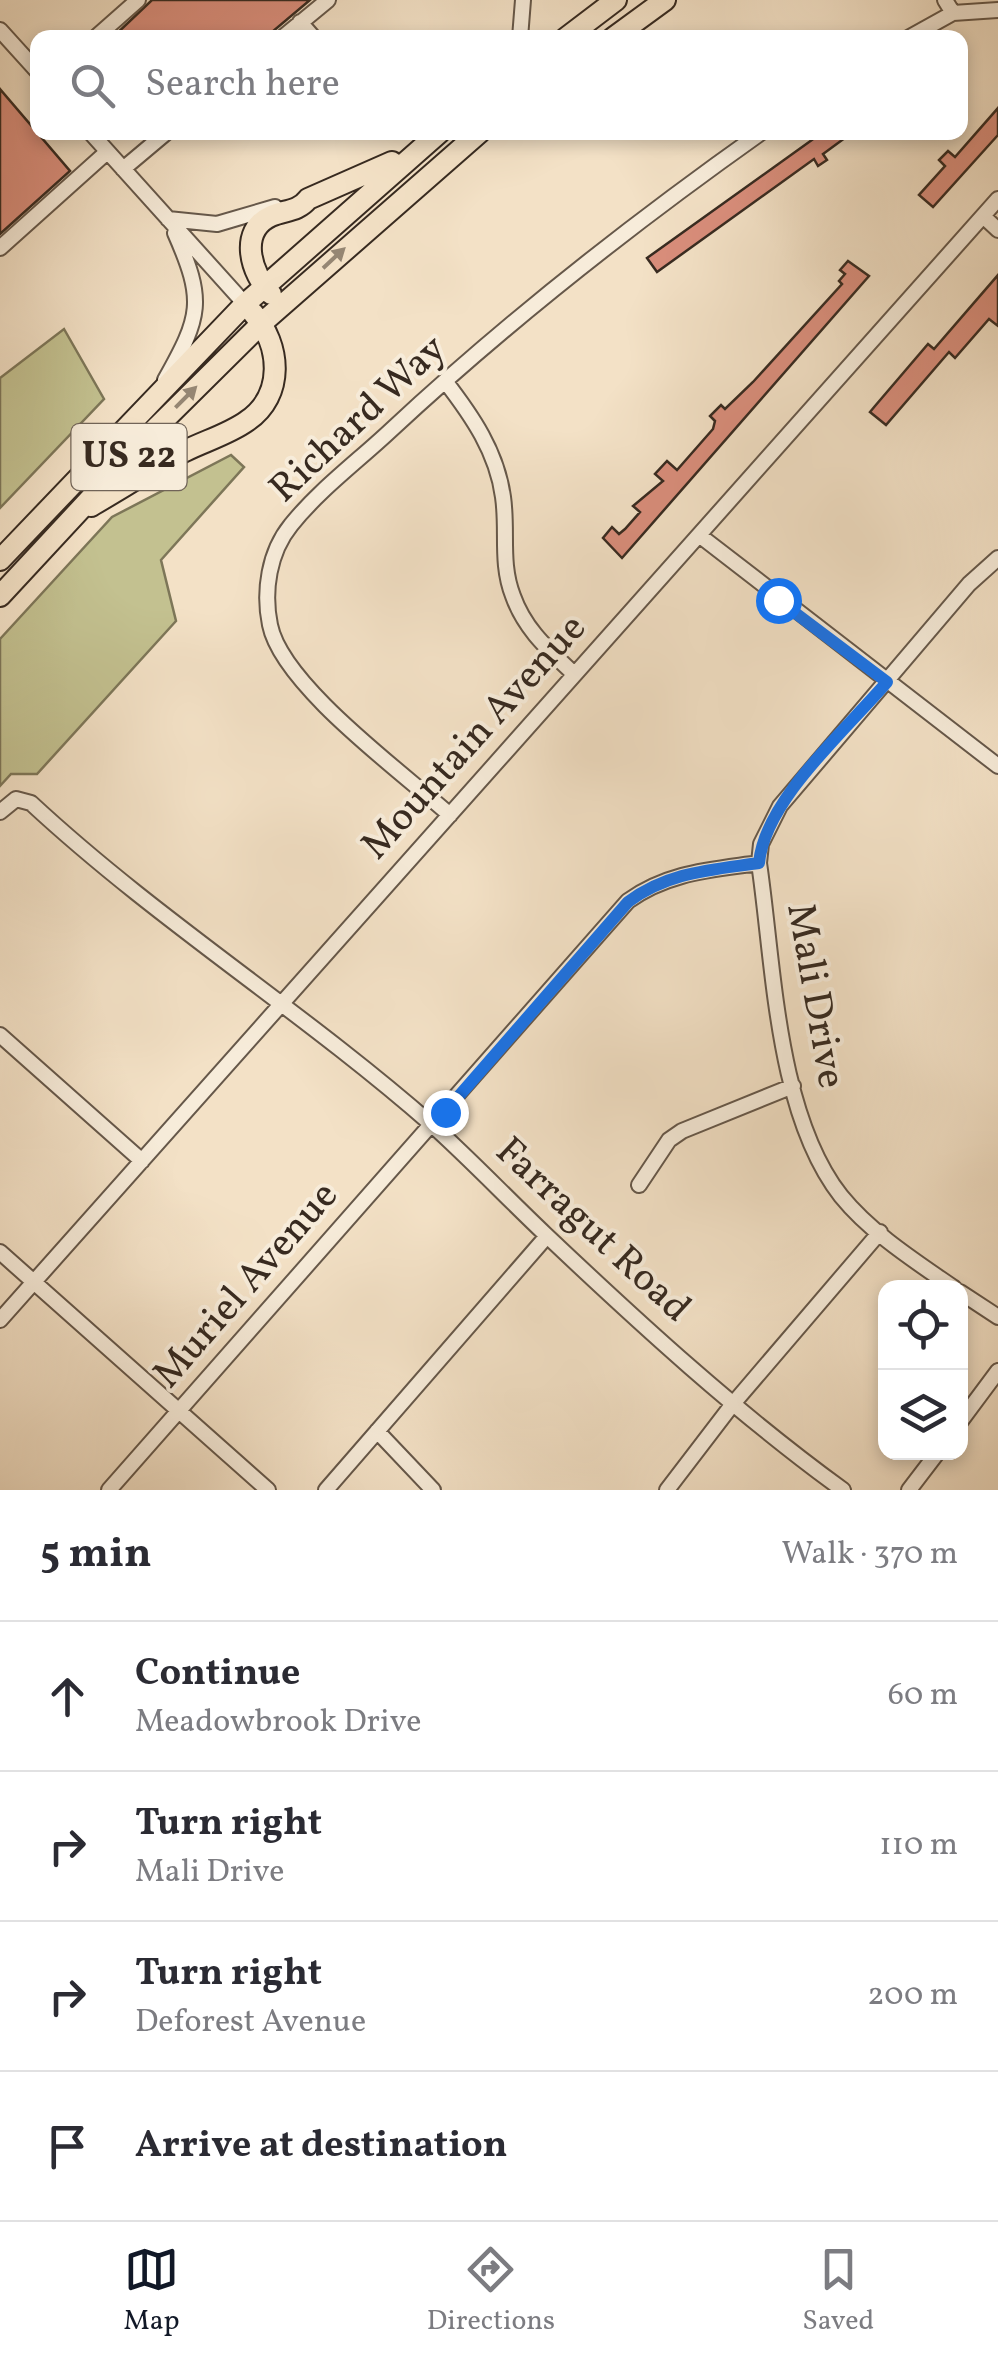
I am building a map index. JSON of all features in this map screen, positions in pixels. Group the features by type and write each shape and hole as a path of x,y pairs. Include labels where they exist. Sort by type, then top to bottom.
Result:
{"highway":[{"path":"577,30 616,0"},
{"path":"623,30 665,0"},
{"name":"US 22","path":"0,560 161,387 245,304 429,140"},
{"name":"US 22","path":"0,596 262,322 471,140"},
{"path":"283,306 264,287 250,256 257,229 267,217 364,178 420,147"},
{"path":"73,516 183,452 247,421 264,406 276,374 262,322 245,304"}],"street":[{"path":"104,30 136,0"},
{"path":"291,30 328,0"},
{"path":"521,30 523,0"},
{"path":"919,30 949,7 998,10"},
{"path":"300,22 307,30"},
{"path":"0,30 30,63"},
{"path":"97,140 245,304"},
{"path":"123,170 158,140"},
{"name":"Richard Way","path":"450,815 291,670 274,640 267,604 273,561 291,525 445,381 569,276 751,140"},
{"path":"0,248 108,152"},
{"path":"168,219 217,224 308,199"},
{"name":"Mountain Avenue","path":"0,1320 998,199"},
{"path":"983,216 998,230"},
{"path":"161,387 190,334 198,298 195,278 168,219"},
{"path":"445,381 481,431 496,468 503,496 504,559 516,605 533,634 574,674"},
{"path":"699,535 998,766"},
{"name":"Mali Drive","path":"943,1280 880,1232 843,1198 825,1172 793,1086 759,863 761,844 780,806 969,584 998,558"},
{"name":"Farragut Road","path":"0,812 16,798 31,803 148,906 302,1016 432,1126 732,1406 842,1490"},
{"name":"Muriel Avenue","path":"109,1490 628,902 662,880 682,874 759,863"},
{"path":"0,1035 142,1161"},
{"path":"639,1186 669,1140 682,1131 793,1086"},
{"path":"667,1490 732,1406 880,1232"},
{"path":"326,1490 547,1236"},
{"path":"0,1252 268,1490"},
{"path":"968,1297 998,1317"},
{"path":"968,1411 998,1372"},
{"path":"376,1431 433,1490"},
{"path":"910,1490 932,1460"}],"shaded area":[{"path":"64,329 104,399 0,508 0,378"},
{"path":"231,455 244,467 161,560 176,621 37,774 11,774 0,786 0,639 112,517"}],"building":[{"path":"152,0 310,0 274,30 120,30"},
{"path":"0,89 30,124 30,140 44,140 70,171 0,234"},
{"path":"998,108 998,135 933,207 919,195 945,166 939,160 948,151 955,157"},
{"path":"812,140 842,140 823,154 827,160 818,166 814,159 657,272 647,258"},
{"path":"848,261 869,276 622,558 603,538 612,527 619,534 625,529 640,512 633,506 663,481 655,474 667,461 677,470 713,429 715,421 710,416 721,405 725,409 753,382 842,284 839,281 845,274 840,270"},
{"path":"998,275 998,326 989,319 955,358 949,352 886,425 870,412 928,344 934,349"}],"route":[{"path":"445,1112 628,902 662,880 682,874 759,863 761,844 780,806 887,682 778,600"}]}
